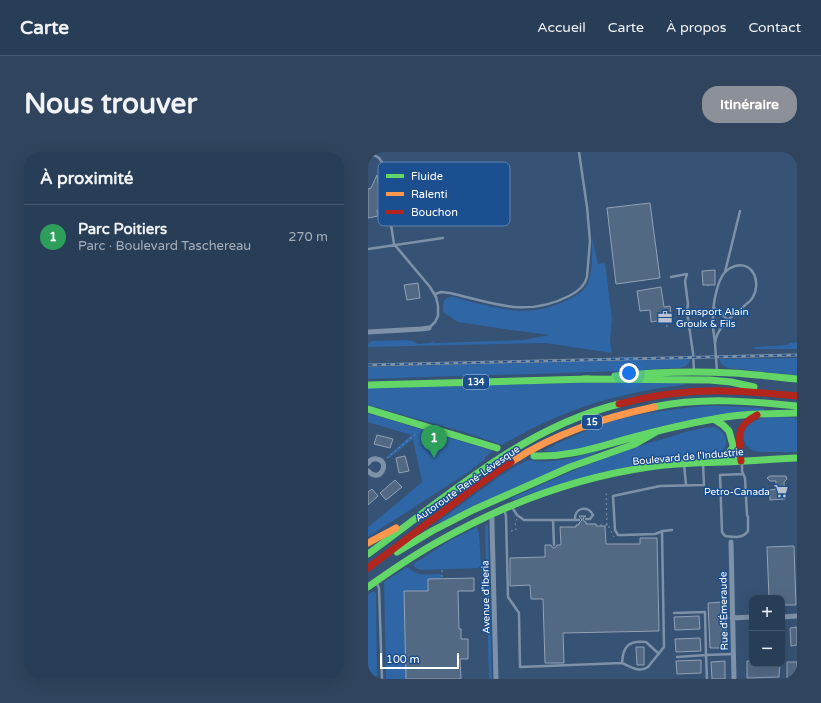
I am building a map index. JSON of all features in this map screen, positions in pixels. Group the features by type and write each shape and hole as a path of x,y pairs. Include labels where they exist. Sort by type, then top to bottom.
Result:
{"main road":[{"path":"583,379 626,374 694,372 717,372 797,379"},
{"path":"583,379 717,380 786,395"},
{"name":"134","path":"368,384 583,379"},
{"name":"Autoroute René-Lévesque","path":"368,554 483,469 513,449 556,426 593,412 634,400 676,393 726,390 797,396"},
{"name":"Autoroute René-Lévesque","path":"368,569 433,518 506,465 550,440 585,425 635,410 684,402 739,400 797,406"},
{"path":"368,409 497,448"},
{"path":"534,456 569,455 656,432 724,417 752,413 797,412"},
{"path":"742,461 739,437 740,430 746,421 759,414"},
{"path":"714,419 729,430 735,453 742,461"},
{"path":"368,569 432,531 473,510 570,467 635,444 656,432"},
{"path":"722,462 733,447"},
{"name":"Boulevard de l'Industrie","path":"368,587 412,556 452,533 511,504 554,489 593,478 642,468 684,464 797,458"},
{"path":"368,543 427,510"}],"street":[{"path":"368,332 429,328"},
{"path":"368,463 372,459 378,459 382,462 384,468 379,475 374,476 368,472"},
{"name":"Avenue d'Iberia","path":"490,514 492,524 496,679"},
{"name":"Rue d'Émeraude","path":"731,542 734,679"},
{"path":"785,617 797,616"},
{"path":"732,618 749,618"}],"lane":[{"path":"435,294 441,292 450,293 509,307 531,308 562,300 582,287 587,277 590,241 579,152"},
{"path":"368,156 374,154 382,162"},
{"path":"717,372 712,316 719,285 725,272 740,211"},
{"path":"391,226 394,244 435,294 438,306 438,316 429,328"},
{"path":"368,248 443,238"},
{"path":"715,343 720,330 728,320 749,302 755,292 756,280 754,273 750,268 744,265 736,265 725,272"},
{"path":"671,277 687,274 685,281 688,304 687,312 693,353 694,372"},
{"path":"714,308 728,320"},
{"path":"742,461 748,531 741,537 725,536 722,532 720,475 743,474"},
{"path":"672,530 662,531 655,534 618,534 615,530 613,496 660,486 704,485 703,463"},
{"path":"684,464 684,481 686,485"},
{"path":"511,504 516,516 524,520 579,520"},
{"path":"503,508 506,515 508,597 519,613 520,667 622,663 633,669 645,669 648,667 663,649 664,644 662,531"},
{"path":"575,520 575,514 577,511 580,509 588,509 592,511 593,515 586,521"},
{"path":"553,520 554,545"},
{"path":"376,581 380,588 382,679"},
{"path":"674,613 705,612 707,679"},
{"path":"622,663 624,651 627,645 632,642 646,642 659,654"},
{"path":"677,657 733,654"}],"path":[{"path":"707,285 710,288"},
{"path":"666,320 667,328"},
{"path":"385,460 420,430"},
{"path":"606,494 607,525"},
{"path":"509,531 516,530 515,522 517,520"},
{"path":"586,521 586,524 607,525 607,527 611,527"},
{"path":"442,570 442,579"}],"shaded area":[{"path":"592,237 598,264 605,263 612,319 610,341 612,353 546,343 368,347 368,344 372,341 405,340 418,344 434,341 434,343 523,340 550,335 458,322 443,312 444,302 445,299 453,297 510,310 526,311 540,310 560,303 577,295 588,284 592,264"},
{"path":"797,342 797,349 754,349 755,347 787,345"},
{"path":"797,358 797,375 728,368 722,365 719,359"},
{"path":"690,359 687,365 680,368 368,379 368,367"},
{"path":"577,383 684,383 684,385 660,388 612,398 590,405 545,422 502,445 464,432 368,405 368,388"},
{"path":"702,406 764,408 764,411 671,424 576,450 558,452 543,451 555,444 616,420 637,415"},
{"path":"368,414 493,451 467,473 368,537 368,527 422,482 413,439 388,459 387,457 411,435 368,422"},
{"path":"777,417 797,418 797,452 760,452 748,447 745,443 744,433 750,424 760,419"},
{"path":"714,427 723,433 726,441 723,450 715,457 653,463 602,472 572,480 513,500 511,498 626,450 690,431"},
{"path":"607,448 440,523 439,521 500,476 528,460 558,461 578,457"},
{"path":"487,524 492,679 489,679 485,526"},
{"path":"477,527 479,533 481,566 478,568 421,570 416,568 413,564 451,540"},
{"path":"407,567 419,574 441,574 441,579 428,579 428,591 404,591 406,679 386,679 384,582"},
{"path":"373,591 376,594 377,679 368,679 368,595"}],"building":[{"path":"377,175 378,216 368,218 368,189 371,188"},
{"path":"650,203 660,278 616,284 607,208"},
{"path":"715,270 715,285 703,285 702,271"},
{"path":"418,283 420,298 407,300 404,285"},
{"path":"661,287 664,307 670,306 672,319 651,322 650,310 640,311 637,291"},
{"path":"377,435 393,439 390,448 374,444"},
{"path":"405,456 409,471 399,473 396,458"},
{"path":"770,476 786,476 787,479 784,482 785,499 770,500 770,490 776,489 776,481 770,481 767,478"},
{"path":"395,480 402,487 386,500 380,493"},
{"path":"372,489 378,496 368,505 368,492"},
{"path":"579,516 586,516 583,519 586,524 605,526 606,544 640,544 640,538 657,538 659,631 563,633 564,663 545,663 543,599 531,599 530,585 510,586 510,558 545,557 545,545 551,545 554,548 557,545 561,545 560,527 576,527 576,525 579,525 582,520"},
{"path":"794,546 796,605 785,605 785,595 769,595 767,547"},
{"path":"474,578 474,591 458,591 459,629 461,629 461,639 468,639 468,659 460,659 461,679 406,679 404,591 428,591 428,579"},
{"path":"725,602 727,648 710,648 708,603"},
{"path":"699,616 700,629 675,630 674,617"},
{"path":"797,627 797,645 791,646 790,628"},
{"path":"700,638 701,651 676,652 675,639"},
{"path":"636,647 644,647 644,665 637,665"},
{"path":"701,660 701,673 677,674 676,661"},
{"path":"725,661 725,679 712,679 711,662"},
{"path":"747,661 749,661 749,667 780,667 779,677 747,678"},
{"path":"787,662 797,662 797,678 787,678"}],"railway":[{"path":"368,365 797,355"}],"traffic: fast":[{"path":"615,376 703,372 740,373 797,379"},
{"path":"583,379 710,380 731,382 754,387"},
{"path":"368,385 589,379"},
{"path":"654,407 708,401 743,401 797,406"},
{"path":"368,554 457,488 518,447 550,430 584,415 619,404"},
{"path":"368,409 497,448"},
{"path":"714,419 745,415 797,413"},
{"path":"534,456 559,455 581,451 660,430 714,419 729,431 734,449 741,461"},
{"path":"397,552 432,531 473,510 570,467 635,444 656,432"},
{"path":"722,462 733,447"},
{"path":"368,587 417,554 459,530 511,506 565,486 593,478 658,466 686,463 797,458"}],"traffic: slow":[{"path":"511,462 545,443 580,428 616,416 654,407"},
{"path":"368,543 396,528"}],"traffic: jam":[{"path":"619,404 645,398 699,391 744,392 797,396"},
{"path":"741,461 739,440 741,429 750,419 757,415"},
{"path":"368,568 511,462"}],"place":[{"name":"Transport Alain Groulx & Fils","path":"665,317"},
{"name":"Parc Poitiers","path":"434,458"},
{"name":"Petro-Canada","path":"781,491"}]}
